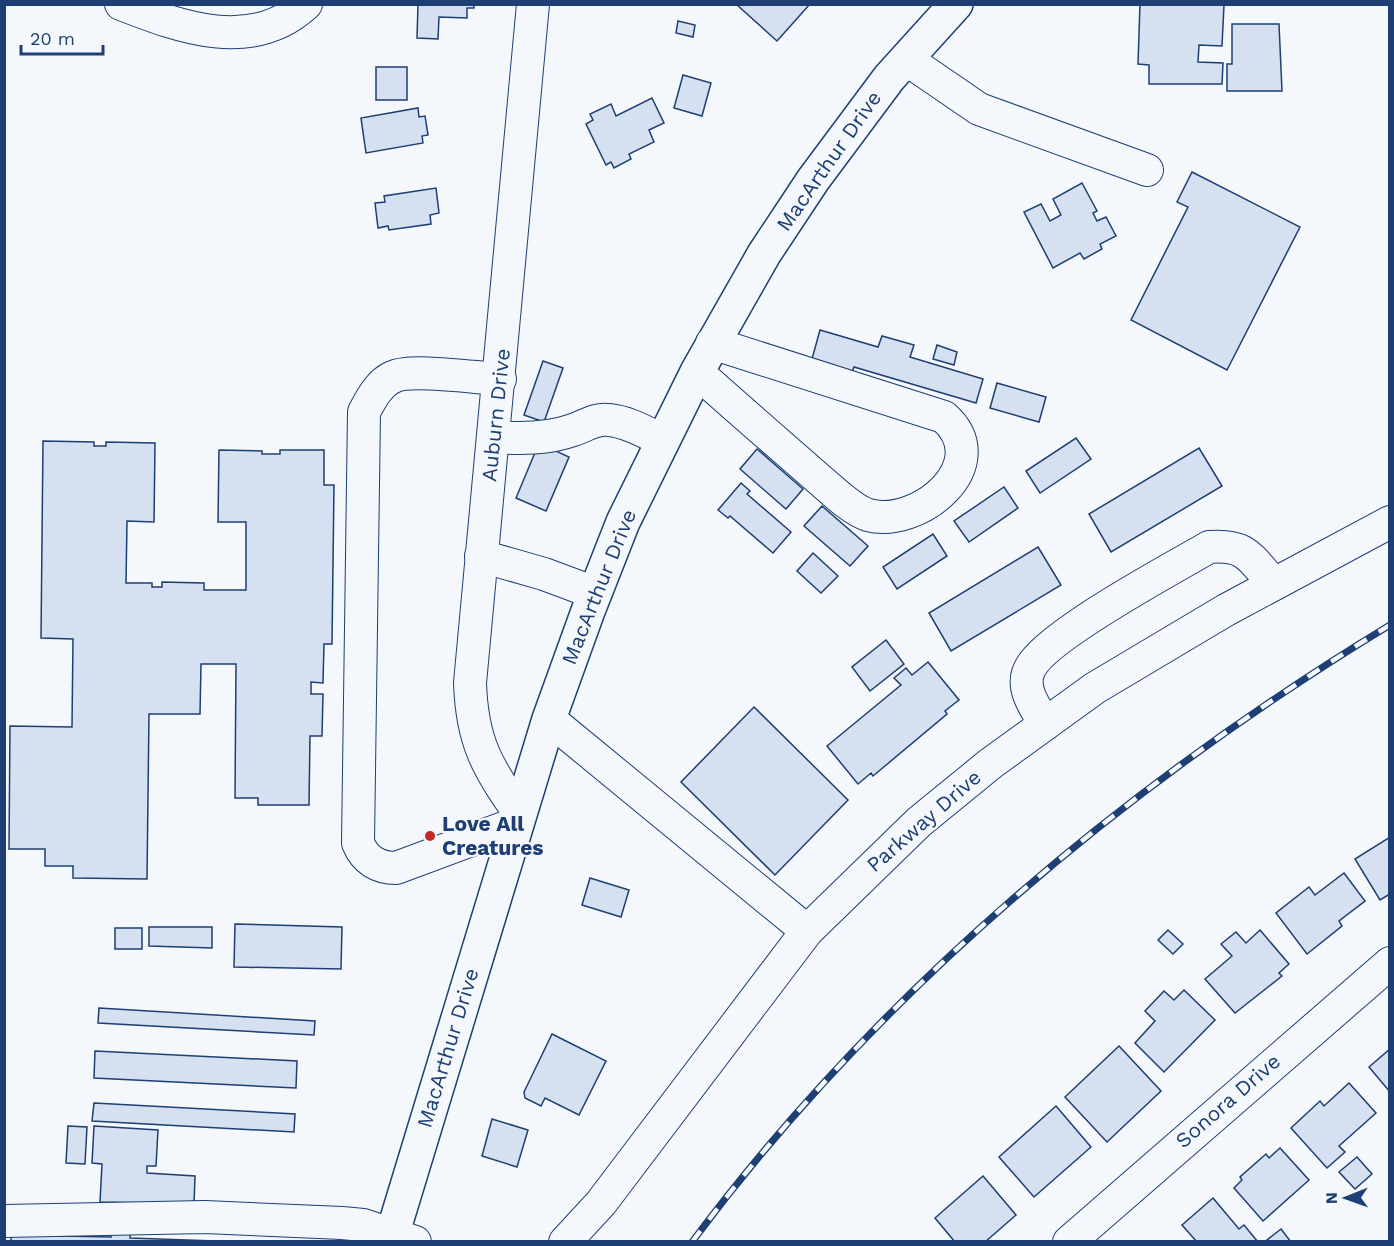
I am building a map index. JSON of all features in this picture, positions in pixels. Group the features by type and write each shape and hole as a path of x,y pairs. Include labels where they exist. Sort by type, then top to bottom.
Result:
{"main road":[{"name":"MacArthur Drive","path":"399,1239 518,818 549,719 623,522 712,343 764,254 813,180 889,78 956,4"}],"street":[{"path":"121,4 190,29 225,33 255,30 278,23 306,4"},
{"name":"Auburn Drive","path":"518,818 477,743 471,709 470,683 533,4"},
{"path":"906,59 979,109 1147,170"},
{"path":"697,372 826,485 866,515 902,515 919,507 937,496 959,470 963,445 953,424 944,417 712,343"},
{"path":"500,379 408,373 393,377 380,387 364,412 358,843 363,855 373,862 384,868 396,868 518,818"},
{"path":"494,437 522,439 546,436 574,430 589,422 608,420 631,426 662,440"},
{"name":"Parkway Drive","path":"565,1242 601,1203 807,932 919,822 990,764 1045,724 1158,649 1389,522"},
{"path":"1045,724 1029,697 1028,673 1042,652 1065,634 1209,547 1231,545 1247,555 1274,584"},
{"path":"480,556 544,574 595,593"},
{"path":"549,719 807,932"},
{"name":"Sonora Drive","path":"1069,1242 1389,963"},
{"path":"4,1221 205,1217 342,1223 363,1225 399,1239"}],"building":[{"path":"418,4 474,4 474,8 467,8 467,18 439,17 438,39 417,38"},
{"path":"736,4 810,4 777,41"},
{"path":"1140,4 1224,5 1222,46 1199,45 1198,62 1223,63 1222,84 1149,84 1149,65 1138,64"},
{"path":"678,21 695,25 693,37 676,33"},
{"path":"1232,24 1279,24 1282,91 1227,91 1227,64 1232,64"},
{"path":"376,67 407,67 407,100 376,100"},
{"path":"683,75 711,83 702,116 674,108"},
{"path":"652,98 664,123 649,130 654,142 629,154 631,159 614,168 611,162 606,165 586,124 593,120 590,114 611,104 616,116"},
{"path":"418,108 419,117 425,116 428,135 422,136 423,143 366,153 361,118"},
{"path":"1192,172 1300,227 1227,370 1131,320 1188,207 1177,202"},
{"path":"1082,183 1097,211 1093,213 1097,221 1106,217 1116,236 1100,244 1102,249 1084,259 1080,253 1053,268 1024,212 1041,204 1050,221 1061,215 1053,199"},
{"path":"436,188 439,213 430,215 431,224 389,230 388,226 378,228 375,203 385,202 384,196"},
{"path":"820,330 878,347 882,336 914,345 910,357 983,379 976,403 854,367 851,376 812,359"},
{"path":"937,345 957,352 954,365 933,359"},
{"path":"543,361 563,368 544,422 524,415"},
{"path":"997,383 1046,397 1039,422 990,408"},
{"path":"1076,438 1091,459 1040,493 1026,471"},
{"path":"43,441 94,442 94,446 106,446 106,442 155,443 154,522 127,521 126,583 152,583 152,587 162,587 162,582 204,583 204,590 246,590 246,522 218,522 219,450 262,451 262,454 280,454 280,450 324,450 324,485 334,485 332,644 324,644 323,683 311,682 311,694 323,694 322,736 310,736 309,805 258,805 258,798 235,798 236,664 201,664 200,714 149,714 147,879 73,878 73,866 45,866 45,849 9,849 10,726 72,727 73,639 41,638"},
{"path":"539,443 569,457 546,511 516,498"},
{"path":"1199,448 1222,486 1111,552 1089,514"},
{"path":"757,449 803,489 786,509 740,469"},
{"path":"741,483 750,491 747,494 791,532 773,553 730,516 728,518 718,510"},
{"path":"1004,487 1018,508 969,542 954,521"},
{"path":"822,506 868,546 850,566 804,526"},
{"path":"933,534 947,556 897,589 883,567"},
{"path":"1038,547 1061,585 951,651 929,613"},
{"path":"813,553 838,576 821,593 797,571"},
{"path":"886,640 904,664 870,691 852,667"},
{"path":"928,662 959,700 945,711 947,714 873,776 871,773 858,784 827,746 901,685 894,678 906,668 912,675"},
{"path":"754,707 848,800 775,875 681,782"},
{"path":"1390,837 1390,894 1380,900 1355,859"},
{"path":"1344,873 1365,901 1339,921 1342,926 1307,954 1276,913 1309,887 1315,895"},
{"path":"590,878 629,890 621,917 582,905"},
{"path":"235,924 342,927 341,969 234,967"},
{"path":"149,927 212,927 212,948 149,946"},
{"path":"115,928 142,928 142,949 115,949"},
{"path":"1168,930 1183,944 1173,954 1158,940"},
{"path":"1260,930 1289,964 1279,973 1282,976 1235,1013 1205,979 1232,956 1221,944 1236,932 1246,943"},
{"path":"1184,990 1215,1020 1164,1072 1135,1043 1155,1021 1145,1011 1164,991 1174,1000"},
{"path":"99,1008 315,1021 314,1035 98,1023"},
{"path":"552,1034 606,1061 579,1115 545,1098 541,1106 525,1098 524,1092"},
{"path":"1119,1046 1161,1091 1107,1142 1065,1097"},
{"path":"1390,1049 1390,1092 1369,1067"},
{"path":"95,1051 297,1061 296,1088 94,1078"},
{"path":"1349,1083 1376,1113 1339,1146 1345,1152 1327,1168 1291,1128 1320,1101 1324,1106"},
{"path":"94,1103 295,1114 294,1132 92,1121"},
{"path":"1056,1106 1091,1147 1034,1197 999,1157"},
{"path":"492,1119 528,1130 517,1167 482,1156"},
{"path":"68,1126 87,1127 85,1164 66,1163"},
{"path":"94,1126 158,1130 156,1166 147,1166 147,1173 195,1176 194,1204 100,1202 102,1164 92,1163"},
{"path":"1280,1148 1309,1180 1263,1221 1234,1188 1242,1180 1240,1177 1266,1154 1269,1158"},
{"path":"1357,1157 1372,1174 1355,1189 1339,1172"},
{"path":"983,1176 1016,1215 985,1242 955,1242 935,1218"},
{"path":"1213,1198 1239,1229 1244,1225 1258,1242 1197,1242 1182,1225"},
{"path":"111,1224 131,1224 130,1238 245,1242 11,1242 11,1235 111,1237"},
{"path":"1281,1229 1291,1242 1268,1242 1267,1240"}],"railway":[{"path":"692,1242 765,1150 842,1063 925,979 1011,900 1102,825 1195,754 1292,687 1390,625"}],"place":[{"name":"Love All Creatures","path":"430,836"}]}
